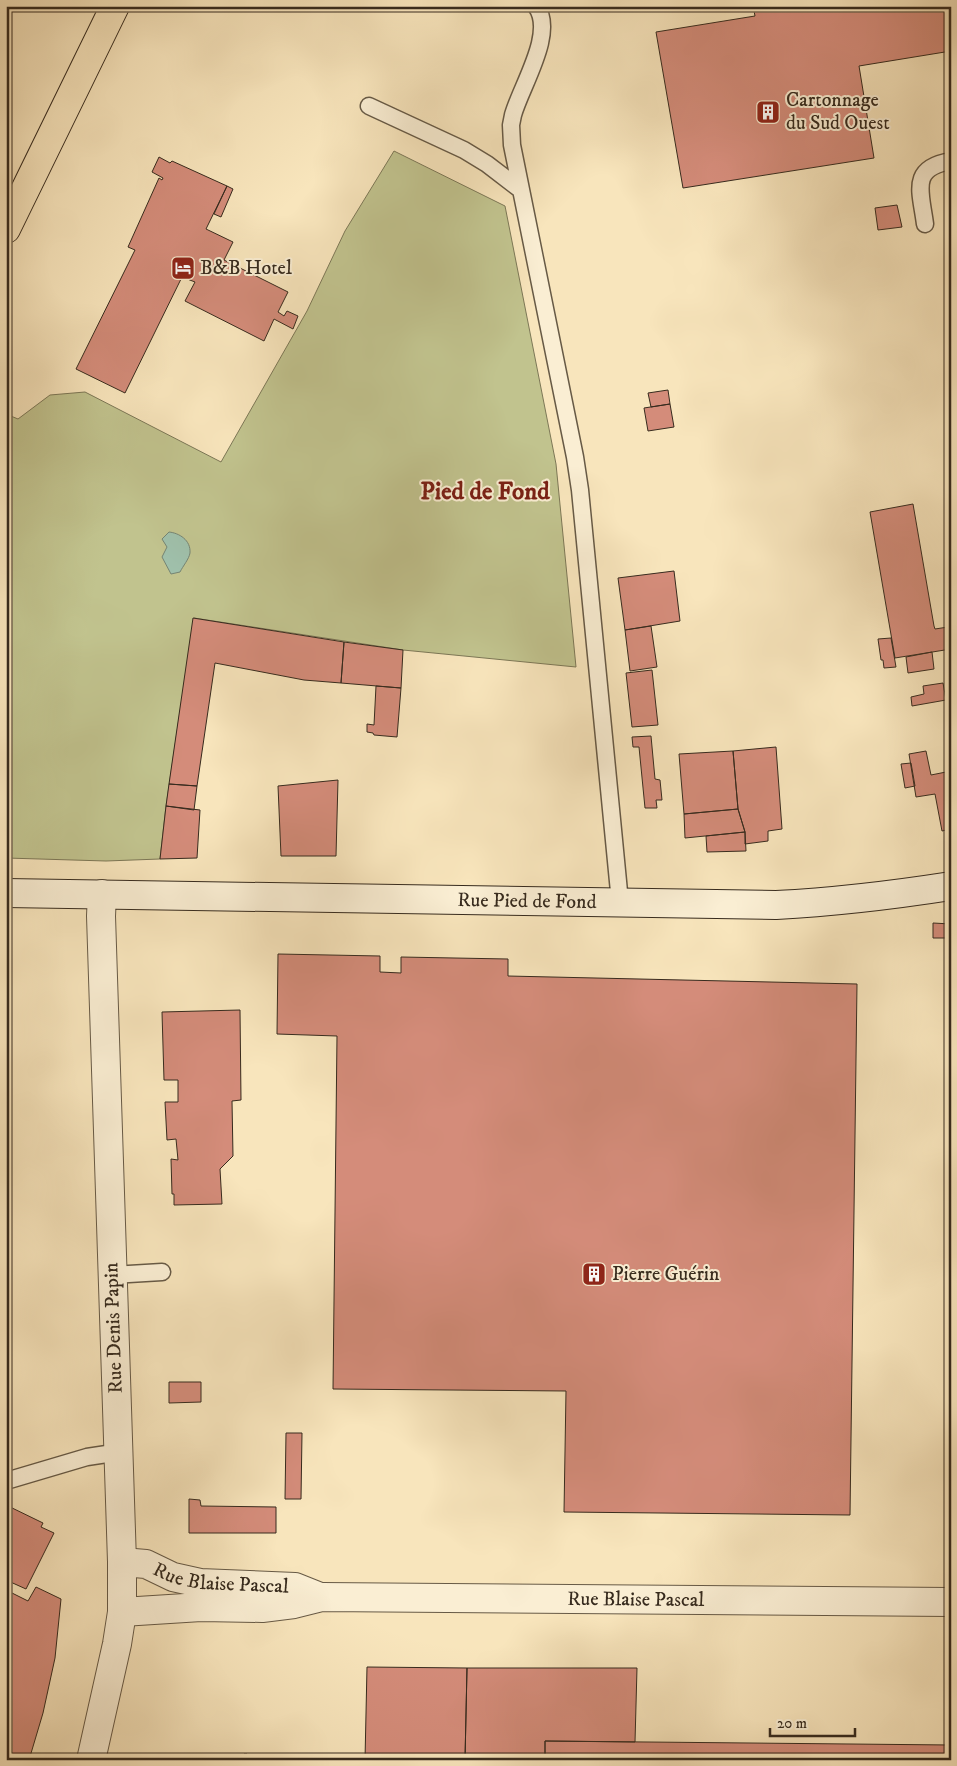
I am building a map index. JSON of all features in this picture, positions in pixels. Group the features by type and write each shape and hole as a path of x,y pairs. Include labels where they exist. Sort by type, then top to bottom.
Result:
{"main road":[{"path":"6,228 115,6"}],"street":[{"name":"Rue Pied de Fond","path":"39,894 767,904 828,902 884,897 951,886"},
{"path":"6,893 39,894"},
{"path":"6,897 39,894"},
{"name":"Rue Denis Papin","path":"91,1760 117,1644 122,1612 120,1452 112,1275 101,916 102,894"},
{"name":"Rue Blaise Pascal","path":"122,1562 146,1564 173,1577 200,1583 295,1586 322,1597"},
{"name":"Rue Blaise Pascal","path":"122,1612 201,1607 262,1608 294,1604 322,1597 951,1602"}],"lane":[{"path":"536,6 542,18 542,36 516,104 511,125 512,145 580,490 620,902"},
{"path":"369,106 464,150 487,164 521,190"},
{"path":"925,224 920,182 923,174 935,165 951,161"},
{"path":"112,1275 162,1272"},
{"path":"6,1481 87,1457 120,1452"}],"green space":[{"path":"394,151 505,206 556,464 576,667 403,650 194,618 160,859 106,861 6,858 6,414 18,419 50,395 85,392 221,462 307,311 345,231"}],"shaded area":[{"path":"169,532 184,538 190,548 188,558 180,572 171,574 162,557 167,547 162,539"}],"building":[{"name":"Cartonnage du Sud Ouest","path":"753,6 951,6 951,51 859,66 874,158 683,188 656,32 755,16"},
{"name":"B&B Hotel","path":"159,157 227,186 206,229 233,242 224,260 288,292 278,312 284,316 287,311 298,316 293,329 274,319 264,341 185,301 195,282 182,277 125,393 76,369 135,250 128,247 159,178 162,180 163,178 152,172"},
{"path":"227,186 233,189 221,217 214,214"},
{"path":"897,205 902,227 878,230 875,208"},
{"path":"668,390 670,404 651,407 648,393"},
{"path":"670,404 674,427 648,431 644,408"},
{"path":"913,504 934,626 935,629 948,627 951,649 895,658 870,512"},
{"path":"674,571 680,621 625,630 618,578"},
{"path":"193,618 344,642 341,683 304,680 215,663 197,786 169,784"},
{"path":"651,626 657,667 630,671 625,630"},
{"path":"891,638 896,667 884,668 878,639"},
{"path":"344,642 403,650 401,688 341,683"},
{"path":"932,652 934,669 908,673 906,657"},
{"path":"652,670 658,725 632,727 626,673"},
{"path":"943,683 946,700 912,706 911,697 924,694 923,686"},
{"path":"376,686 401,688 397,737 374,735 367,732 367,724 374,725"},
{"path":"651,736 655,779 660,780 662,800 656,800 657,808 645,808 639,747 633,747 632,737"},
{"path":"776,747 782,829 768,831 768,841 745,844 745,832 738,809 733,751"},
{"path":"733,751 738,809 684,814 679,754"},
{"path":"926,751 931,775 951,771 951,829 942,831 935,794 916,797 909,754"},
{"path":"911,763 915,786 905,788 901,764"},
{"path":"338,780 336,856 281,856 278,786"},
{"path":"169,784 197,786 194,810 166,806"},
{"path":"166,806 200,810 197,858 160,859"},
{"path":"738,809 745,832 685,838 684,814"},
{"path":"745,832 746,851 707,852 706,836"},
{"path":"933,923 951,924 951,938 933,938"},
{"name":"Pierre Guérin","path":"278,954 380,956 380,972 401,973 401,957 508,959 508,976 857,984 850,1515 564,1512 566,1391 333,1389 337,1036 277,1034"},
{"path":"240,1010 241,1100 232,1101 233,1156 220,1169 222,1204 174,1205 171,1159 178,1160 176,1139 167,1140 165,1102 178,1102 178,1080 164,1080 162,1012"},
{"path":"169,1382 201,1382 201,1402 169,1403"},
{"path":"286,1433 302,1433 301,1499 285,1499"},
{"path":"189,1499 200,1500 201,1506 276,1507 276,1533 189,1533"},
{"path":"6,1505 43,1523 41,1527 54,1533 26,1589 6,1580"},
{"path":"36,1587 61,1599 55,1658 43,1713 29,1760 6,1760 6,1590 28,1601"},
{"path":"367,1667 467,1668 465,1760 365,1760"},
{"path":"467,1668 637,1668 635,1742 545,1741 545,1760 465,1760"},
{"path":"545,1741 951,1745 951,1760 545,1760"},
{"path":"244,1754 247,1754 251,1759 355,1760 241,1760"}],"place":[{"name":"Cartonnage du Sud Ouest","path":"768,112"},
{"name":"B&B Hotel","path":"183,268"},
{"name":"Pierre Guérin","path":"594,1274"}],"district":[{"name":"Pied de Fond","path":"485,491"}]}
